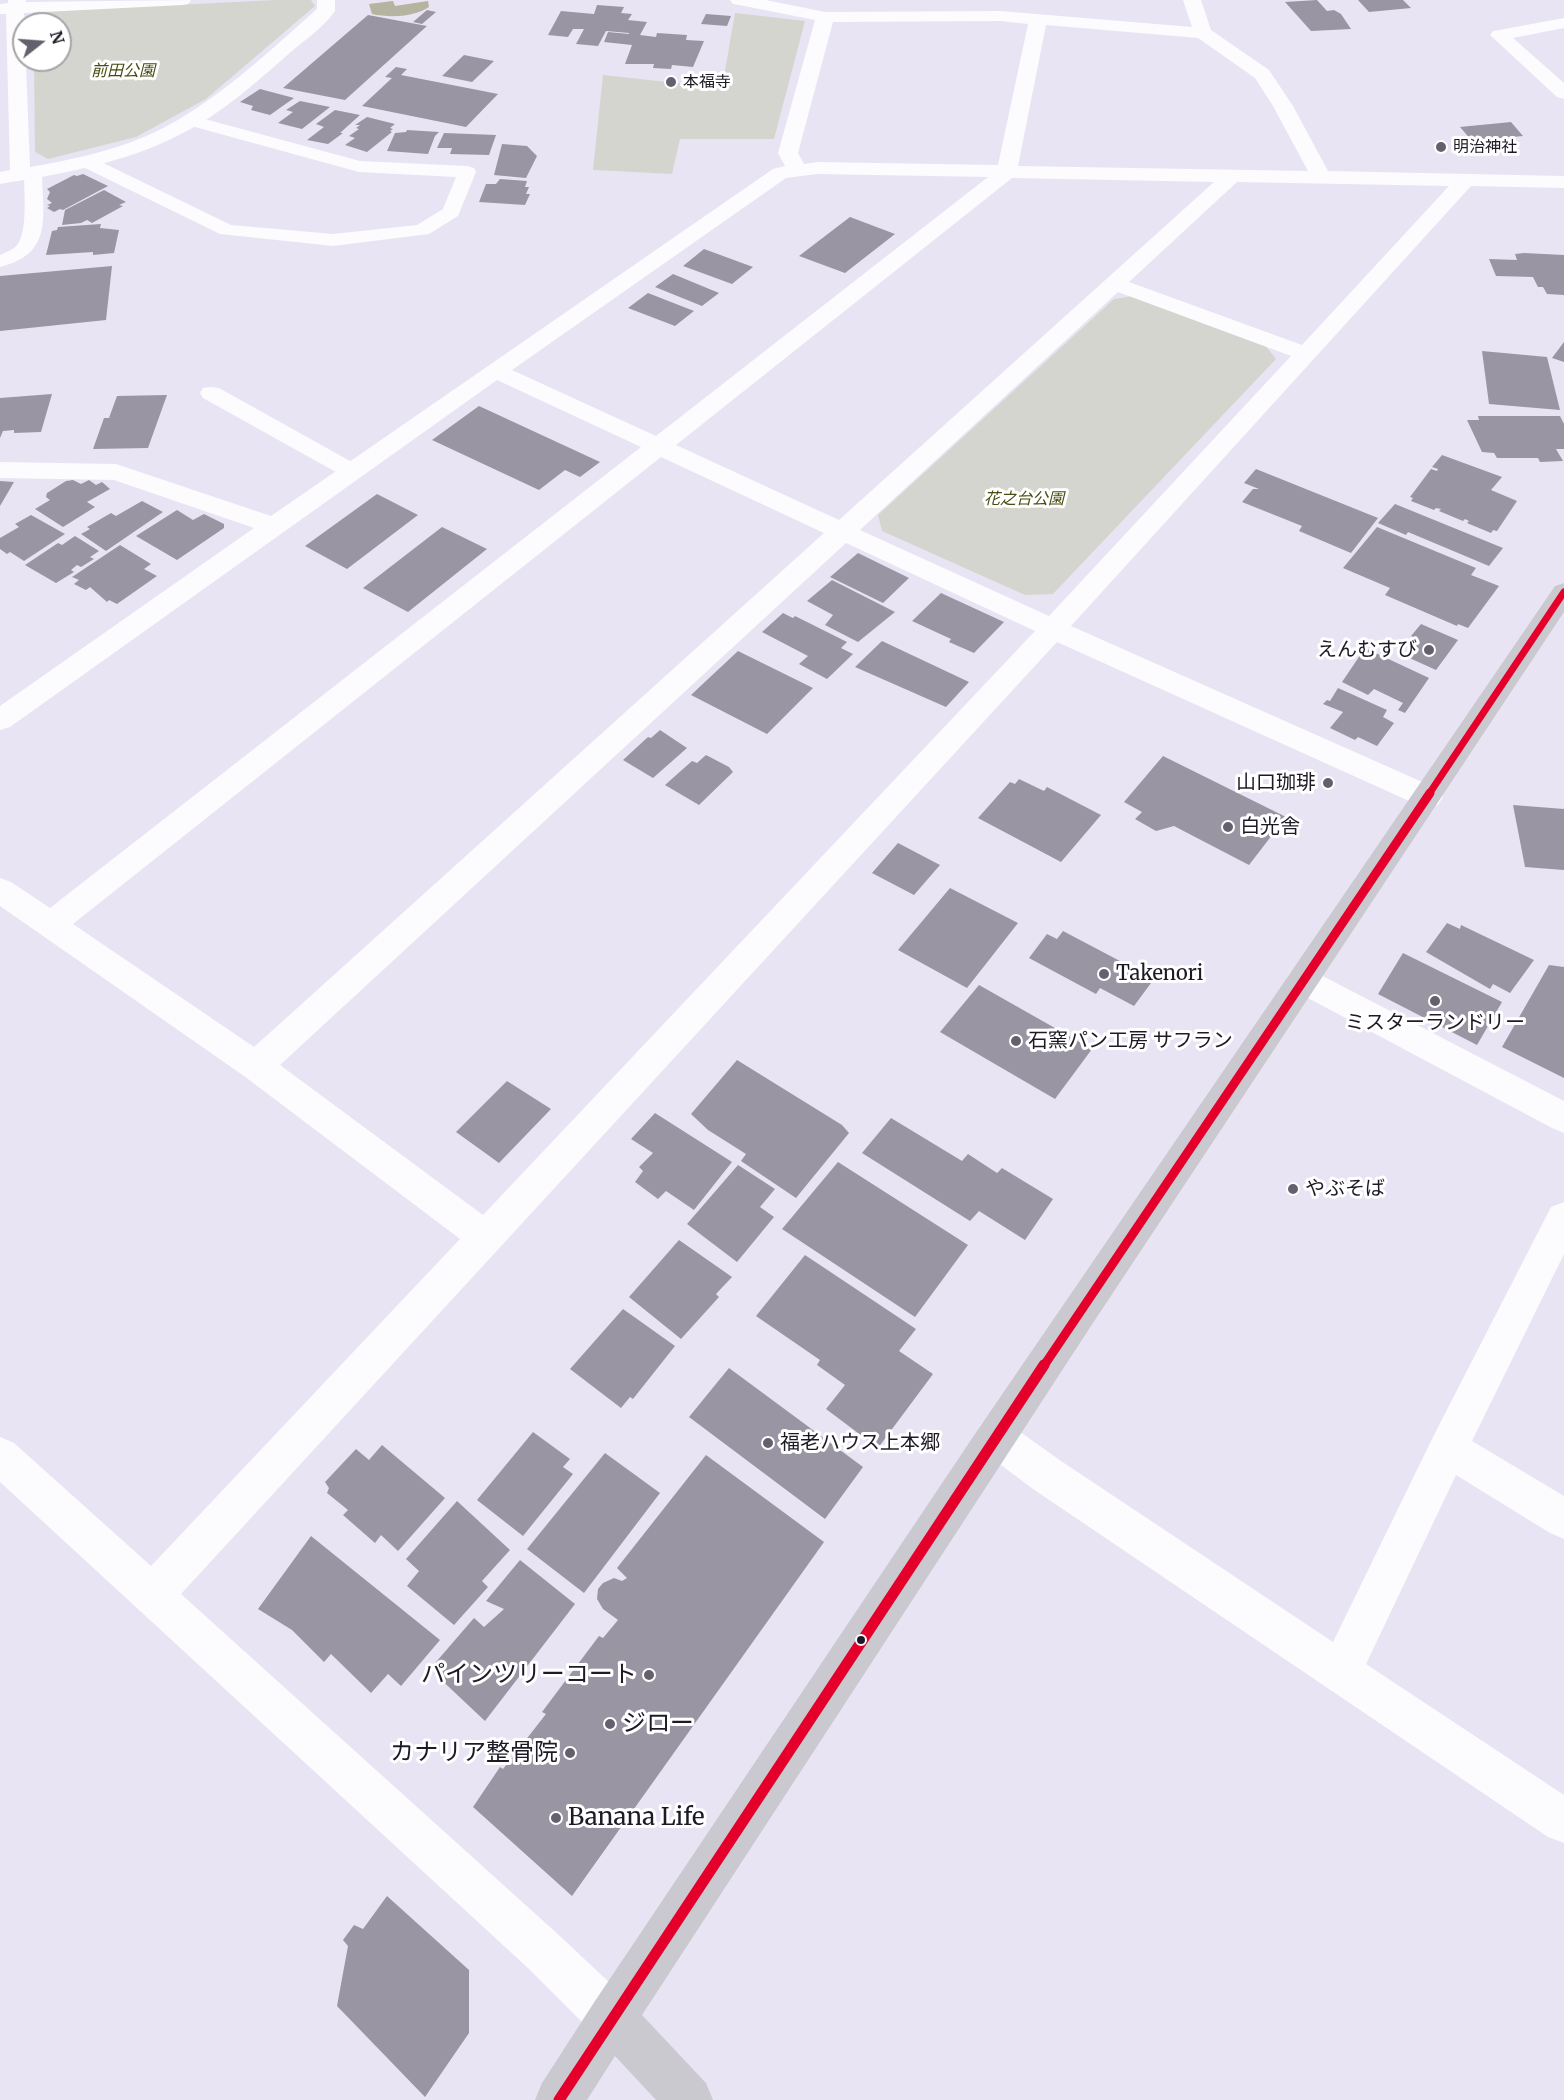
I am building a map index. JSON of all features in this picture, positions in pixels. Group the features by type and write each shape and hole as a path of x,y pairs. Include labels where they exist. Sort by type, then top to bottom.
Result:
{"street":[{"path":"27,174 11,6 179,0"},
{"path":"0,178 87,162 147,143 190,120 234,89 326,11 326,0"},
{"path":"739,0 825,16 1000,16 1203,33 1237,54 1262,75 1283,106 1322,177"},
{"path":"1192,0 1203,33"},
{"path":"797,170 788,153 825,16"},
{"path":"50,925 1007,172 1038,20"},
{"path":"1564,23 1499,35 1564,93"},
{"path":"0,720 351,471 780,173 817,168 1564,182"},
{"path":"256,1066 1232,176"},
{"path":"153,1594 484,1236 1053,629 1466,180"},
{"path":"1115,284 1306,354"},
{"path":"496,371 1053,629 1428,797"},
{"path":"0,470 116,472 255,518 274,527"},
{"path":"559,2100 995,1437 1564,592"},
{"path":"0,890 256,1066 484,1236"},
{"path":"1302,980 1564,1118"},
{"path":"1341,1671 1448,1449 1564,1218"},
{"path":"995,1437 1047,1475 1564,1821"},
{"path":"1448,1449 1564,1519"},
{"path":"0,1456 545,1953 612,2018 689,2100"}],"lane":[{"path":"87,162 227,230 333,240 422,230 451,212 467,172 359,166 190,120"},
{"path":"0,261 24,250 30,242 33,220 27,174"},
{"path":"211,393 351,471"}],"green space":[{"name":"前田公園","path":"276,0 311,0 315,6 206,99 136,137 48,159 35,152 34,72 72,72 72,12 33,12"},
{"path":"735,13 805,21 774,139 680,139 672,174 593,170 603,75 722,88"},
{"name":"花之台公園","path":"1133,296 1264,344 1276,359 1053,594 1025,595 882,531 878,515 1114,299"}],"shaded area":[{"path":"393,1 395,6 428,1 429,7 402,16 372,14 369,4"}],"building":[{"path":"1317,0 1327,11 1334,10 1341,14 1351,29 1311,31 1285,2"},
{"path":"1358,0 1403,0 1411,8 1369,12"},
{"path":"597,5 624,7 621,13 632,14 628,20 647,22 640,35 656,37 657,33 687,35 686,40 704,41 693,67 672,65 671,69 653,68 654,64 625,64 632,45 604,42 608,32 629,33 606,31 598,46 576,44 584,29 573,29 568,37 548,35 561,11 594,14"},
{"path":"427,10 436,12 422,24 413,22"},
{"path":"706,14 731,16 727,26 701,24"},
{"path":"368,15 427,26 345,100 283,88"},
{"path":"464,55 494,61 472,82 442,76"},
{"path":"396,67 407,69 401,75 498,94 466,127 362,106 392,78 385,77"},
{"path":"260,89 294,98 270,115 251,110 253,106 240,102"},
{"path":"300,101 330,107 302,129 278,123 293,112 286,110"},
{"path":"335,110 360,115 340,133 343,133 328,144 307,140 324,127 316,124"},
{"path":"367,117 395,124 390,128 393,129 390,131 392,132 367,152 345,145 355,138 349,136 359,129 356,128 360,125 355,125"},
{"path":"1511,122 1523,136 1472,141 1460,127"},
{"path":"407,130 439,132 428,154 387,151 395,133"},
{"path":"444,133 496,135 489,155 450,154 452,148 437,148"},
{"path":"502,144 527,146 537,156 526,178 494,175"},
{"path":"83,174 108,186 63,210 54,212 47,208 50,206 47,205 52,203 47,199 50,192 47,189 74,175"},
{"path":"500,179 527,181 525,187 529,187 526,194 530,194 525,205 479,202 486,184 496,184"},
{"path":"104,190 126,202 119,205 123,206 92,223 87,220 62,225 65,210"},
{"path":"850,217 895,234 845,273 799,256"},
{"path":"101,224 100,228 119,230 114,253 46,255 52,231 57,230 58,227"},
{"path":"704,249 753,267 732,284 683,266"},
{"path":"1515,254 1564,255 1564,295 1547,294 1543,287 1538,287 1533,277 1496,276 1489,259 1517,260"},
{"path":"112,266 106,320 0,331 0,276"},
{"path":"673,274 719,293 702,306 655,287"},
{"path":"648,293 694,311 675,326 628,308"},
{"path":"1564,342 1564,362 1552,358"},
{"path":"1482,351 1547,357 1560,410 1489,404"},
{"path":"52,394 41,432 3,431 0,438 0,398"},
{"path":"167,395 148,448 93,449 104,418 109,418 117,396"},
{"path":"479,406 600,462 580,477 565,470 539,490 432,440"},
{"path":"1478,416 1560,416 1564,424 1564,449 1556,449 1563,461 1540,462 1538,458 1497,458 1494,453 1482,452 1467,420 1479,420"},
{"path":"1442,455 1502,477 1491,490 1517,501 1497,531 1493,530 1491,533 1467,523 1469,521 1465,519 1463,521 1439,511 1441,509 1434,510 1411,501 1413,498 1410,497 1431,469 1437,471 1438,469 1432,467"},
{"path":"1256,469 1378,518 1351,553 1299,531 1302,526 1242,502 1253,489 1259,489 1244,483"},
{"path":"73,480 81,484 89,480 96,485 102,482 110,489 87,502 95,507 63,527 35,509 50,500 46,497 47,493 66,481"},
{"path":"0,481 14,482 0,506"},
{"path":"377,494 418,515 347,569 305,546"},
{"path":"142,501 163,512 106,551 81,534 90,529 87,527 111,513 116,516"},
{"path":"1395,504 1503,548 1489,566 1408,532 1406,535 1378,523"},
{"path":"177,510 193,520 204,514 224,524 224,528 177,560 136,536"},
{"path":"31,515 65,534 24,561 0,549 0,538 19,527 15,524"},
{"path":"442,527 487,549 408,612 363,588"},
{"path":"1377,527 1476,568 1471,575 1499,586 1468,628 1458,624 1457,626 1385,595 1390,588 1343,568"},
{"path":"75,536 99,551 90,557 94,559 81,567 77,565 71,570 74,572 56,583 25,565 58,543 62,545"},
{"path":"120,545 151,564 144,569 157,576 117,604 109,600 107,602 90,587 86,590 74,584 79,580 72,577"},
{"path":"858,553 909,578 883,603 830,577"},
{"path":"832,580 895,612 858,642 825,625 833,615 807,601"},
{"path":"941,593 1004,622 974,653 949,642 951,639 912,621"},
{"path":"783,613 793,618 795,616 847,642 841,648 853,654 827,679 799,664 808,656 762,632"},
{"path":"1421,624 1458,640 1436,670 1405,656 1418,639 1411,636"},
{"path":"882,641 969,682 946,707 855,667"},
{"path":"1365,648 1429,678 1405,713 1398,710 1403,703 1374,689 1368,695 1342,682"},
{"path":"738,651 813,688 767,734 691,695"},
{"path":"1338,688 1387,710 1383,717 1394,723 1377,746 1358,737 1355,740 1330,728 1343,712 1323,704 1327,700 1330,701"},
{"path":"660,730 687,748 653,778 623,760 648,737 651,738"},
{"path":"706,755 729,767 733,772 699,805 665,785 692,761 697,763"},
{"path":"1163,756 1286,817 1249,865 1174,826 1156,831 1135,819 1142,812 1124,802"},
{"path":"1019,779 1044,791 1047,787 1101,815 1061,862 978,818 1010,782 1015,784"},
{"path":"1513,805 1564,809 1564,870 1525,867"},
{"path":"898,843 940,865 914,895 872,873"},
{"path":"950,888 1018,923 967,988 898,950"},
{"path":"1447,923 1460,929 1461,925 1534,960 1510,993 1493,984 1490,989 1426,952"},
{"path":"1063,931 1154,979 1134,1006 1100,988 1096,994 1029,958 1047,934 1057,939"},
{"path":"1403,953 1502,1002 1477,1045 1378,994"},
{"path":"1549,965 1564,967 1564,1078 1502,1047"},
{"path":"979,985 1092,1049 1055,1099 940,1032"},
{"path":"737,1060 842,1125 849,1133 796,1198 741,1161 746,1154 708,1130 691,1114"},
{"path":"507,1081 551,1109 499,1163 456,1132"},
{"path":"655,1113 732,1162 694,1210 666,1191 658,1199 635,1182 643,1171 639,1167 653,1153 631,1139"},
{"path":"891,1118 962,1161 968,1154 997,1173 1002,1168 1053,1199 1025,1240 979,1211 970,1221 862,1153"},
{"path":"838,1162 968,1245 915,1317 782,1229"},
{"path":"738,1165 775,1189 760,1207 774,1217 737,1262 687,1224"},
{"path":"679,1240 732,1277 716,1294 719,1297 681,1339 629,1297"},
{"path":"805,1255 916,1329 899,1351 933,1374 878,1448 826,1409 845,1385 817,1365 820,1360 756,1316"},
{"path":"623,1309 675,1346 633,1399 630,1397 621,1408 570,1369"},
{"path":"729,1368 863,1467 825,1519 689,1417"},
{"path":"533,1432 570,1459 563,1467 573,1474 523,1536 477,1500"},
{"path":"382,1445 445,1498 398,1551 381,1535 375,1543 343,1515 348,1510 327,1493 329,1488 325,1482 356,1449 369,1460"},
{"path":"605,1453 660,1493 584,1593 527,1549"},
{"name":"パインツリーコート","path":"706,1455 824,1542 572,1896 473,1807 500,1767 503,1769 546,1714 542,1712 599,1636 603,1638 618,1620 603,1609 597,1599 598,1589 603,1583 614,1578 622,1581 627,1578 617,1568"},
{"path":"457,1501 510,1550 482,1581 488,1587 454,1625 407,1586 419,1571 406,1559"},
{"path":"311,1536 440,1640 401,1686 388,1674 371,1693 331,1654 324,1662 292,1630 258,1609"},
{"path":"520,1560 575,1604 485,1721 434,1673 436,1662 474,1618 484,1627 504,1609 486,1601"},
{"path":"387,1896 469,1970 469,2033 425,2097 337,2006 348,1946 343,1940 354,1925 363,1929"}],"transit line":[{"path":"559,2100 991,1444 1564,592"}],"place":[{"name":"本福寺","path":"671,82"},
{"name":"明治神社","path":"1441,147"},
{"name":"えんむすび","path":"1429,650"},
{"name":"山口珈琲","path":"1328,783"},
{"name":"白光舎","path":"1228,827"},
{"name":"Takenori","path":"1104,974"},
{"name":"ミスターランドリー","path":"1435,1001"},
{"name":"石窯パン工房 サフラン","path":"1016,1041"},
{"name":"やぶそば","path":"1293,1189"},
{"name":"福老ハウス上本郷","path":"768,1443"},
{"name":"パインツリーコート","path":"649,1675"},
{"name":"ジロー","path":"610,1724"},
{"name":"カナリア整骨院","path":"570,1753"},
{"name":"Banana Life","path":"556,1818"}]}
